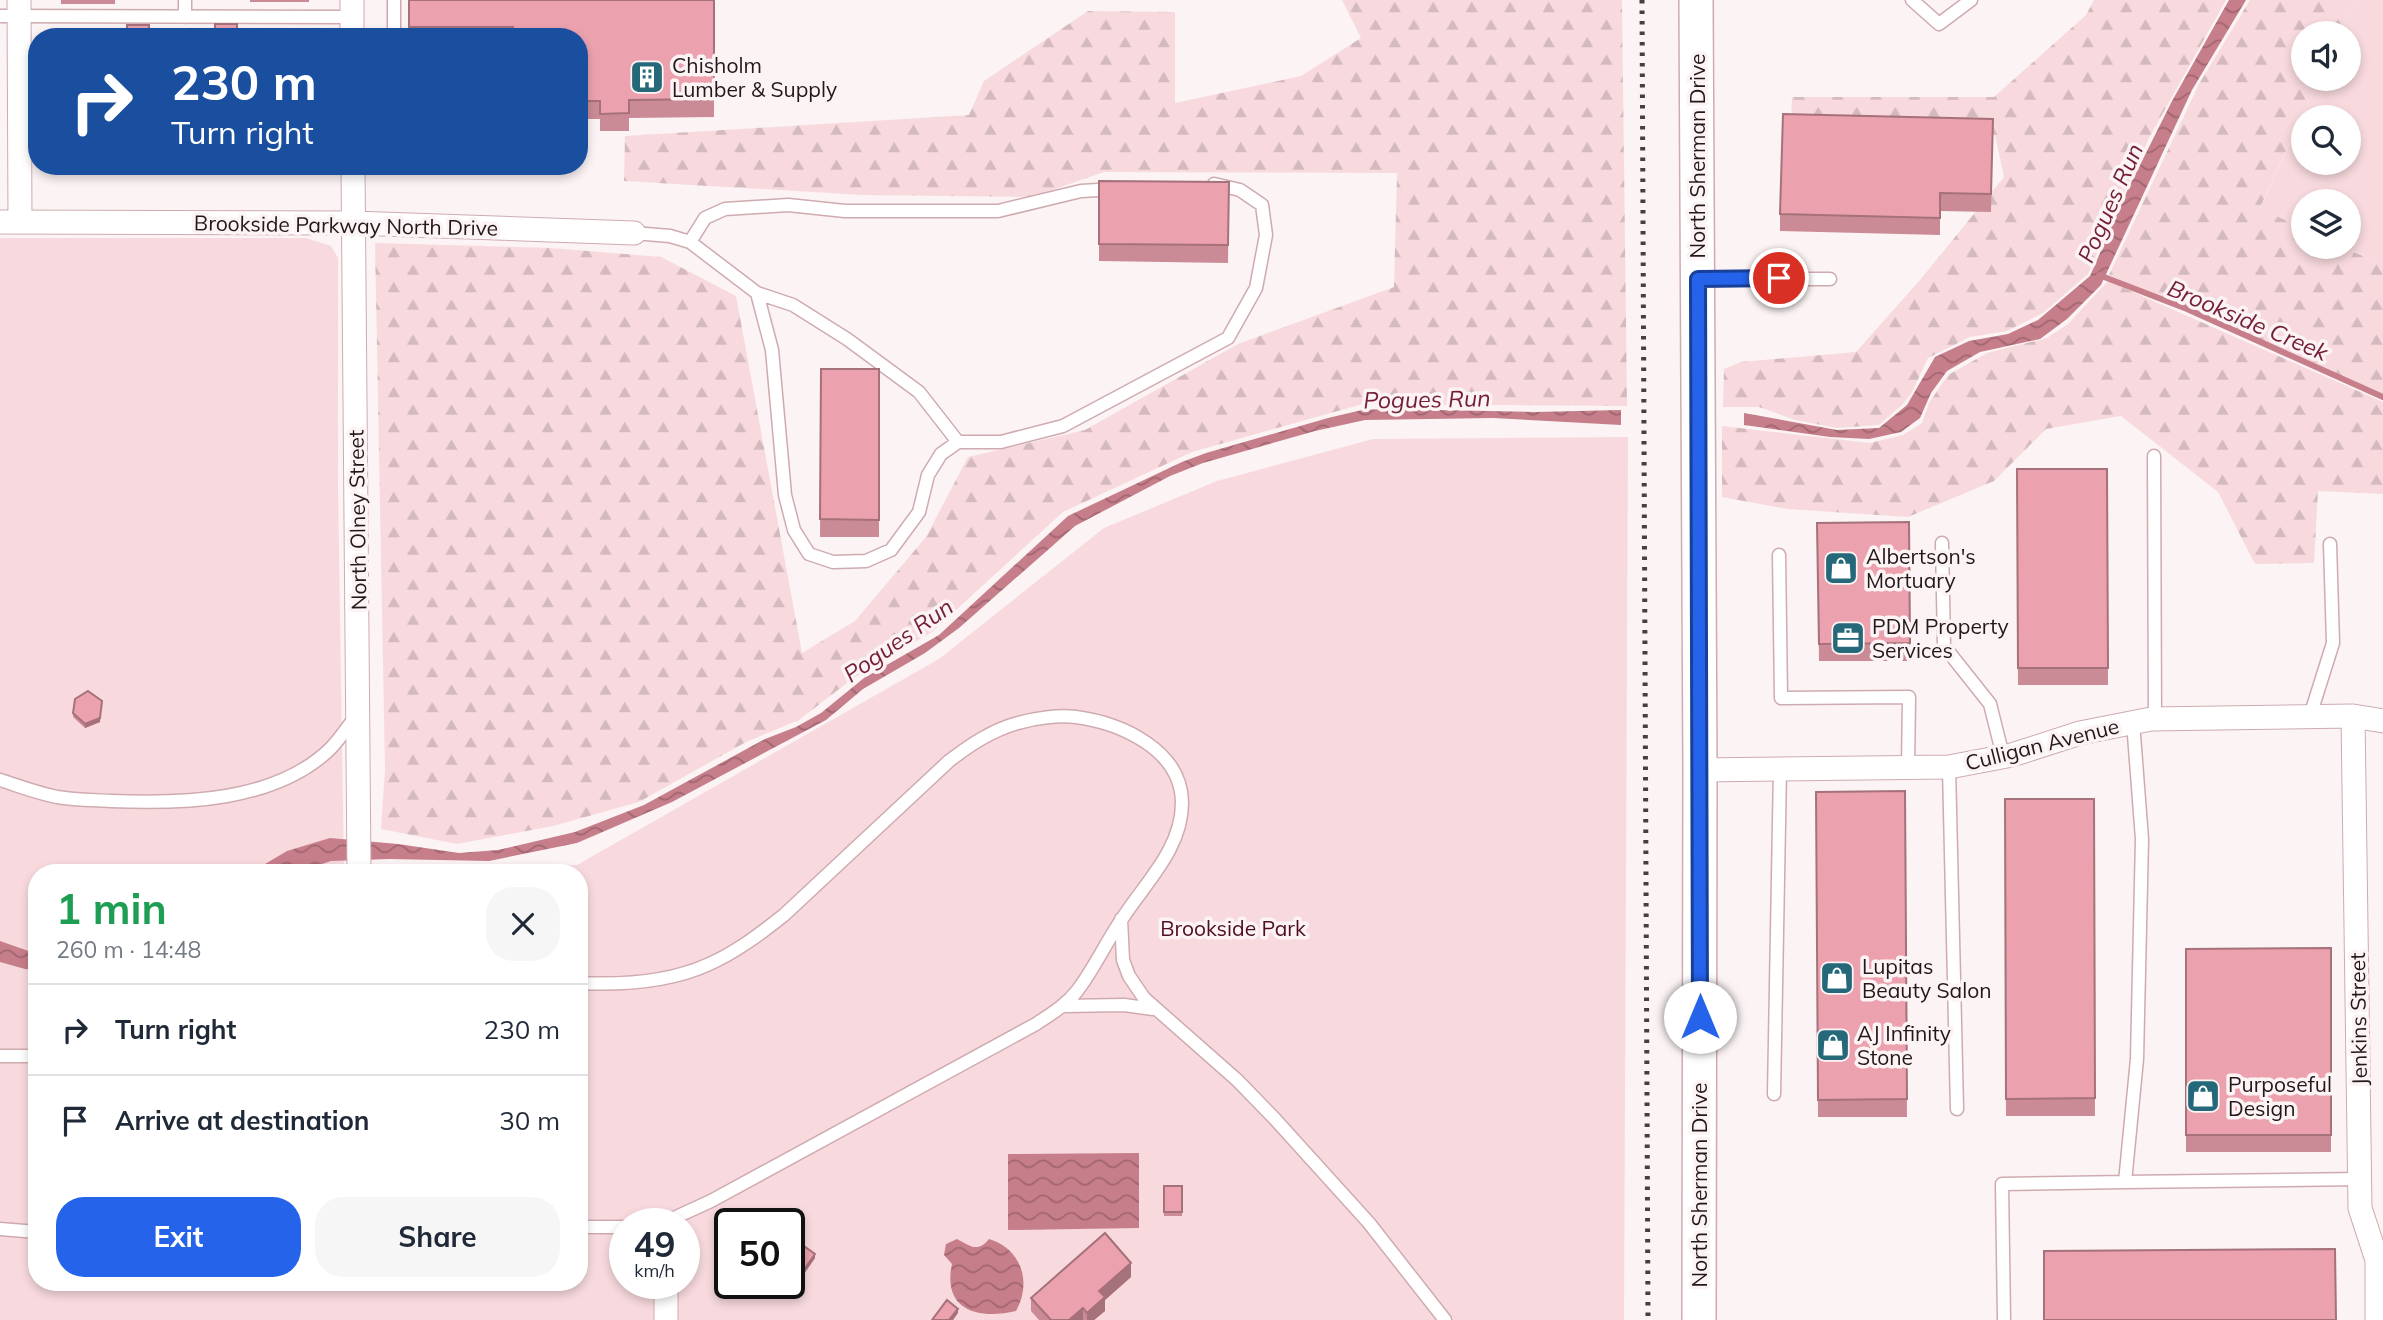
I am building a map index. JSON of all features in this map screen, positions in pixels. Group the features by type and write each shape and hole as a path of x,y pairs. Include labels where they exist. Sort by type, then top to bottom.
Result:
{"main road":[{"name":"North Sherman Drive","path":"1696,0 1700,770 1699,1320"}],"street":[{"path":"10,222 12,11"},
{"name":"North Olney Street","path":"353,175 359,864"},
{"name":"Brookside Parkway North Drive","path":"10,222 353,223 634,233"},
{"name":"Culligan Avenue","path":"1700,770 1949,767 2003,756 2080,733 2144,720 2353,716 2383,721"},
{"name":"Jenkins Street","path":"2353,716 2360,1208 2377,1260 2377,1320"},
{"path":"666,1299 666,1320"}],"lane":[{"path":"185,0 186,17"},
{"path":"394,0 394,28"},
{"path":"1912,0 1939,24 1971,0"},
{"path":"12,11 186,17 352,18"},
{"path":"757,293 772,350 785,495 794,530 809,554 833,562 866,561 891,550 919,512 928,475 941,454 958,442 1001,442 1063,426 1228,338 1256,288 1266,235 1262,205 1240,190 1206,183"},
{"path":"958,442 919,393 847,339 793,305 757,293 690,242 705,218 725,209 788,205 845,211 998,211 1081,191 1123,188"},
{"name":"Brookside Parkway North Drive","path":"634,233 670,236 690,242"},
{"path":"1698,279 1830,279"},
{"path":"2124,1182 2137,1059 2144,720 2154,456"},
{"path":"1942,544 1944,646 1990,704 2003,756"},
{"path":"2310,716 2333,643 2330,544"},
{"path":"1779,555 1781,698 1909,697 1908,769"},
{"path":"0,780 57,797 92,800 140,802 236,795 272,783 314,761 330,748 358,713"},
{"path":"588,983 642,981 680,974 706,966 733,952 784,915 948,761 976,741 1018,723 1075,717 1112,727 1150,745 1166,760 1177,780 1182,803 1170,851 1121,919 1078,990 1063,1006 1036,1024 699,1208"},
{"path":"1949,767 1957,1109"},
{"path":"1774,1094 1780,769"},
{"path":"1121,919 1123,960 1129,976 1144,998 1228,1072 1274,1118 1369,1223 1445,1320"},
{"path":"1063,1006 1124,1004 1157,1010"},
{"path":"0,1056 28,1056"},
{"path":"2004,1320 2002,1184 2360,1179"},
{"path":"588,1227 609,1227"},
{"path":"0,1229 28,1231"}],"green space":[{"path":"1342,0 1622,0 1627,406 1363,404 1192,452 1063,512 932,632 856,676 799,720 746,742 639,802 553,826 457,844 381,829 385,770 375,243 551,248 661,257 736,296 802,653 855,621 926,537 968,457 1085,430 1238,344 1394,287 1397,173 1104,172 1032,197 863,195 624,181 625,136 969,115 984,81 1088,11 1175,12 1175,103 1301,76 1361,38"},
{"path":"2094,0 2226,0 2149,138 2088,274 2043,313 2007,331 1970,337 1928,358 1912,392 1903,404 1879,425 1837,428 1795,420 1759,407 1723,407 1724,369 1741,362 1856,352 1920,280 2004,177 1995,135 1954,128 1791,123 1792,97 1994,97 2086,15"},
{"path":"2250,0 2355,0 2345,21 2291,21 2291,91 2314,91 2307,105 2291,105 2291,140 2260,208 2291,222 2291,259 2361,259 2361,255 2383,265 2383,394 2109,275 2199,84"},
{"path":"2355,0 2383,0 2383,265 2361,255 2361,189 2291,189 2291,223 2260,209 2291,141 2291,175 2361,175 2361,105 2307,105 2314,91 2361,91 2361,21 2345,21"},
{"name":"Brookside Park","path":"0,238 306,238 331,246 338,258 338,490 344,864 28,864 28,1291 588,1291 588,864 579,864 939,659 1104,528 1217,481 1373,439 1628,437 1624,1320 0,1320"},
{"path":"2108,281 2383,402 2383,494 2318,491 2314,563 2255,564 2218,492 2121,416 2046,429 1994,481 1908,517 1787,509 1722,497 1722,426 1870,443 1903,435 1922,423 1929,403 1948,375 1987,353 2047,338 2068,324"}],"water":[{"path":"2229,0 2246,0 2192,90 2101,285 2067,319 2040,339 1980,352 1947,371 1931,393 1920,418 1901,432 1869,439 1830,437 1744,425 1744,413 1837,430 1879,428 1907,405 1935,357 1969,341 2008,334 2038,320 2090,276 2128,189 2172,101"},
{"path":"1362,410 1621,410 1621,425 1493,418 1365,420 1315,431 1203,463 1170,476 1075,526 959,628 925,653 863,689 826,720 672,802 577,843 489,861 389,859 331,861 322,864 265,864 287,851 330,838 459,853 498,850 575,832 644,805 765,739 796,727 821,713 864,678 939,635 1068,516 1206,453"},
{"path":"0,941 28,951 28,969 0,962"},
{"path":"1139,1153 1139,1228 1008,1230 1008,1154"},
{"path":"957,1239 977,1247 989,1239 1000,1244 1016,1259 1021,1268 1023,1289 1016,1311 989,1314 976,1312 958,1301 952,1292 950,1280 952,1264 944,1255 946,1244"}],"building":[{"name":"Chisholm Lumber & Supply","path":"409,0 714,0 714,99 629,100 629,113 600,114 600,101 588,101 588,28 409,27"},
{"path":"215,24 237,24 237,28 215,28"},
{"path":"127,25 149,25 149,28 127,28"},
{"path":"1783,114 1993,119 1991,194 1940,193 1940,218 1780,214"},
{"path":"1099,181 1229,182 1228,245 1099,244"},
{"path":"821,369 879,369 879,520 820,519"},
{"path":"2017,469 2107,469 2108,668 2018,668"},
{"path":"1909,522 1910,643 1819,644 1817,523"},
{"path":"88,691 102,701 100,718 85,724 73,713 75,699"},
{"path":"1905,791 1907,1099 1818,1100 1816,792"},
{"path":"2005,799 2094,799 2095,1098 2006,1099"},
{"path":"2331,948 2331,1135 2186,1135 2186,949"},
{"path":"1164,1186 1182,1186 1182,1212 1164,1212"},
{"path":"1105,1233 1131,1263 1099,1291 1105,1297 1087,1313 1083,1308 1069,1320 1051,1320 1031,1298"},
{"path":"805,1247 815,1254 805,1268"},
{"path":"2335,1249 2336,1320 2044,1320 2044,1251"},
{"path":"947,1300 958,1309 949,1320 932,1320"}],"waterway":[{"name":"Brookside Creek","path":"2099,275 2187,309 2383,397"}],"railway":[{"path":"1642,0 1648,1320"}],"place":[{"name":"Chisholm Lumber & Supply","path":"647,77"},
{"name":"Albertson's Mortuary","path":"1841,568"},
{"name":"PDM Property Services","path":"1848,638"},
{"name":"Lupitas Beauty Salon","path":"1837,978"},
{"name":"AJ Infinity Stone","path":"1833,1045"},
{"name":"Purposeful Design","path":"2203,1096"}],"route":[{"path":"1700,1017 1698,279 1779,278"}],"water label":[{"name":"Pogues Run","path":"2110,203"},
{"name":"Pogues Run","path":"1427,399"},
{"name":"Pogues Run","path":"898,640"}]}
